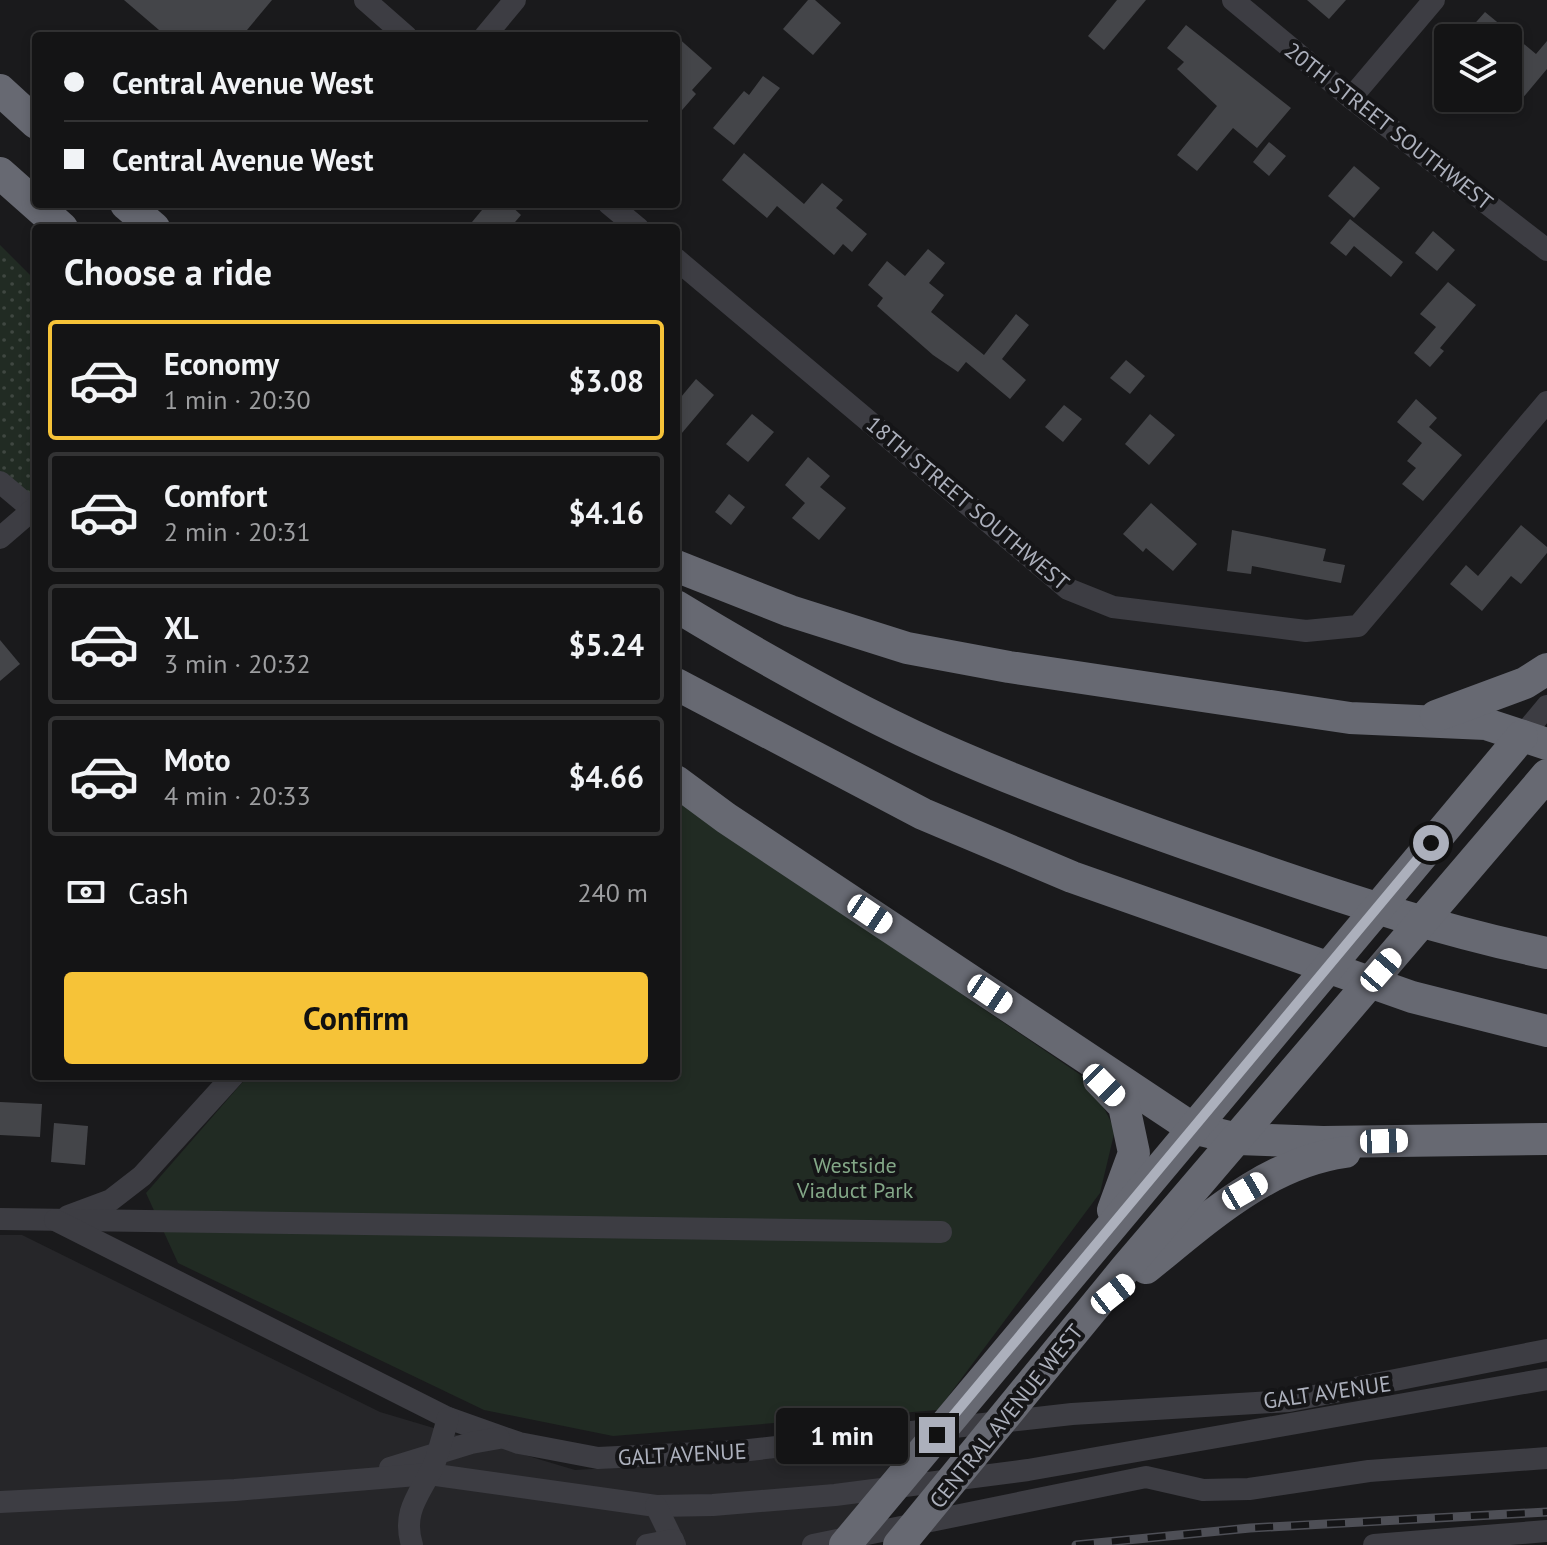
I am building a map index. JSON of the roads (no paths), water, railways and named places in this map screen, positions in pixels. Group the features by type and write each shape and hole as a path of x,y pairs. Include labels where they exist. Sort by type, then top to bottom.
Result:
{"highway":[{"path":"0,90 32,119"},
{"path":"0,173 32,201"},
{"path":"39,208 57,224"},
{"path":"131,208 149,224"},
{"path":"680,568 790,611 907,648 1009,667 1350,718 1486,724 1534,740"},
{"path":"680,608 748,650 973,762 1155,834 1315,888 1472,938 1547,953"},
{"path":"1422,722 1525,683 1547,669"},
{"path":"680,686 923,814 1072,877 1412,997 1547,1031"},
{"name":"CENTRAL AVENUE WEST","path":"845,1545 1450,821 1534,740"},
{"name":"CENTRAL AVENUE WEST","path":"899,1545 1093,1309 1547,775"},
{"path":"680,784 726,818 1192,1128 1238,1139 1323,1142 1547,1139"},
{"path":"1063,1043 1124,1106 1134,1153 1105,1233"},
{"path":"1093,1309 1222,1204 1267,1179 1326,1155 1445,1139"}],"street":[{"path":"365,0 401,32"},
{"path":"488,32 515,0"},
{"name":"20TH STREET SOUTHWEST","path":"1233,0 1351,98 1547,250"},
{"path":"1351,98 1434,0"},
{"path":"614,208 633,224"},
{"name":"18TH STREET SOUTHWEST","path":"680,262 1068,589 1090,601 1113,607 1306,631 1358,626 1547,402"},
{"path":"0,482 32,507"},
{"path":"0,538 32,511"},
{"name":"CENTRAL AVENUE WEST","path":"1534,740 1547,706"},
{"path":"55,1220 111,1200 142,1176 229,1080"},
{"path":"0,1219 941,1232"},
{"name":"GALT AVENUE","path":"55,1220 448,1418 505,1438 598,1458 740,1451 1072,1414 1289,1401 1547,1350"},
{"path":"433,1464 656,1506 835,1495 1197,1443 1547,1379"},
{"path":"412,1545 407,1525 409,1510 433,1464 448,1418"},
{"path":"1,1502 235,1490 356,1479 433,1464 487,1439 505,1438"},
{"path":"813,1545 1146,1477 1203,1490 1249,1489 1369,1471 1547,1458"},
{"path":"647,1545 674,1543 656,1506"},
{"path":"1374,1545 1547,1531"}],"railway":[{"path":"1076,1545 1250,1528 1547,1512"}],"park label":[{"name":"Westside Viaduct Park","path":"855,1178"}]}
